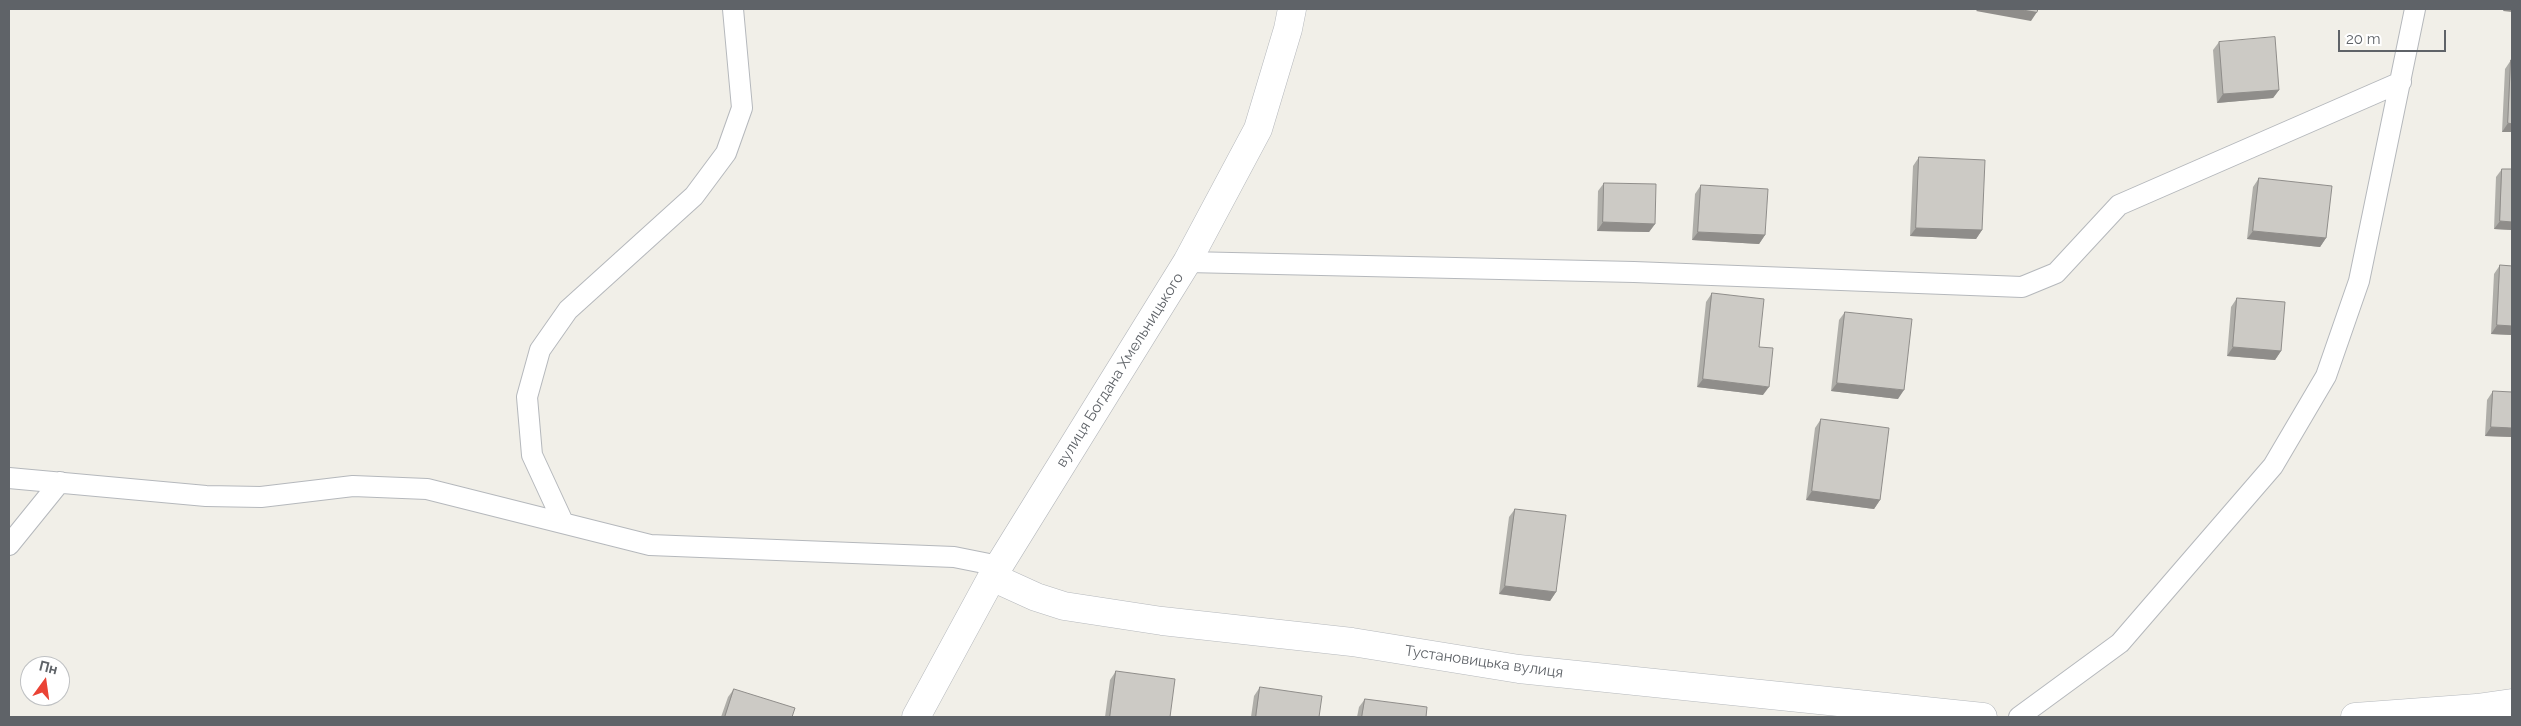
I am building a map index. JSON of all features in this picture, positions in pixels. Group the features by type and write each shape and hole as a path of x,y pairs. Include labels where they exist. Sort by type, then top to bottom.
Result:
{"street":[{"name":"вулиця Богдана Хмельницького","path":"916,717 996,572 1187,262 1258,129 1288,29 1292,9"},
{"name":"Тустановицька вулиця","path":"996,572 1036,598 1064,606 1162,621 1352,642 1518,669 1983,717"},
{"path":"2355,717 2478,708 2512,703"}],"lane":[{"path":"563,522 532,455 527,397 540,350 568,310 694,196 726,153 742,108 733,9"},
{"path":"2019,717 2120,642 2273,466 2326,376 2359,281 2415,9"},
{"path":"1187,262 1634,272 2022,287 2056,272 2119,206 2401,82"},
{"path":"9,478 206,496 260,497 353,486 392,486 427,489 650,545 954,557 996,572"},
{"path":"9,545 60,482"}],"building":[{"path":"2017,9 2038,9 2037,12"},
{"path":"2275,37 2279,90 2223,94 2219,42"},
{"path":"2512,60 2512,124 2508,123"},
{"path":"1919,157 1985,160 1982,230 1916,228"},
{"path":"2502,169 2512,169 2512,222 2500,221"},
{"path":"2259,178 2332,186 2326,238 2253,231"},
{"path":"1604,183 1656,184 1655,224 1603,222"},
{"path":"1701,185 1768,189 1765,235 1698,232"},
{"path":"2500,265 2512,266 2512,326 2497,325"},
{"path":"1712,293 1764,299 1759,347 1773,348 1769,387 1703,379"},
{"path":"2237,298 2285,302 2281,351 2233,347"},
{"path":"1845,312 1912,319 1904,390 1837,383"},
{"path":"2493,391 2512,392 2512,428 2491,427"},
{"path":"1821,419 1889,428 1880,500 1812,491"},
{"path":"1515,509 1566,515 1556,592 1505,586"},
{"path":"1116,671 1175,679 1170,717 1110,717"},
{"path":"1260,687 1322,696 1319,717 1256,717"},
{"path":"734,689 795,708 792,717 725,717"},
{"path":"1365,699 1427,707 1426,717 1362,717"}]}
